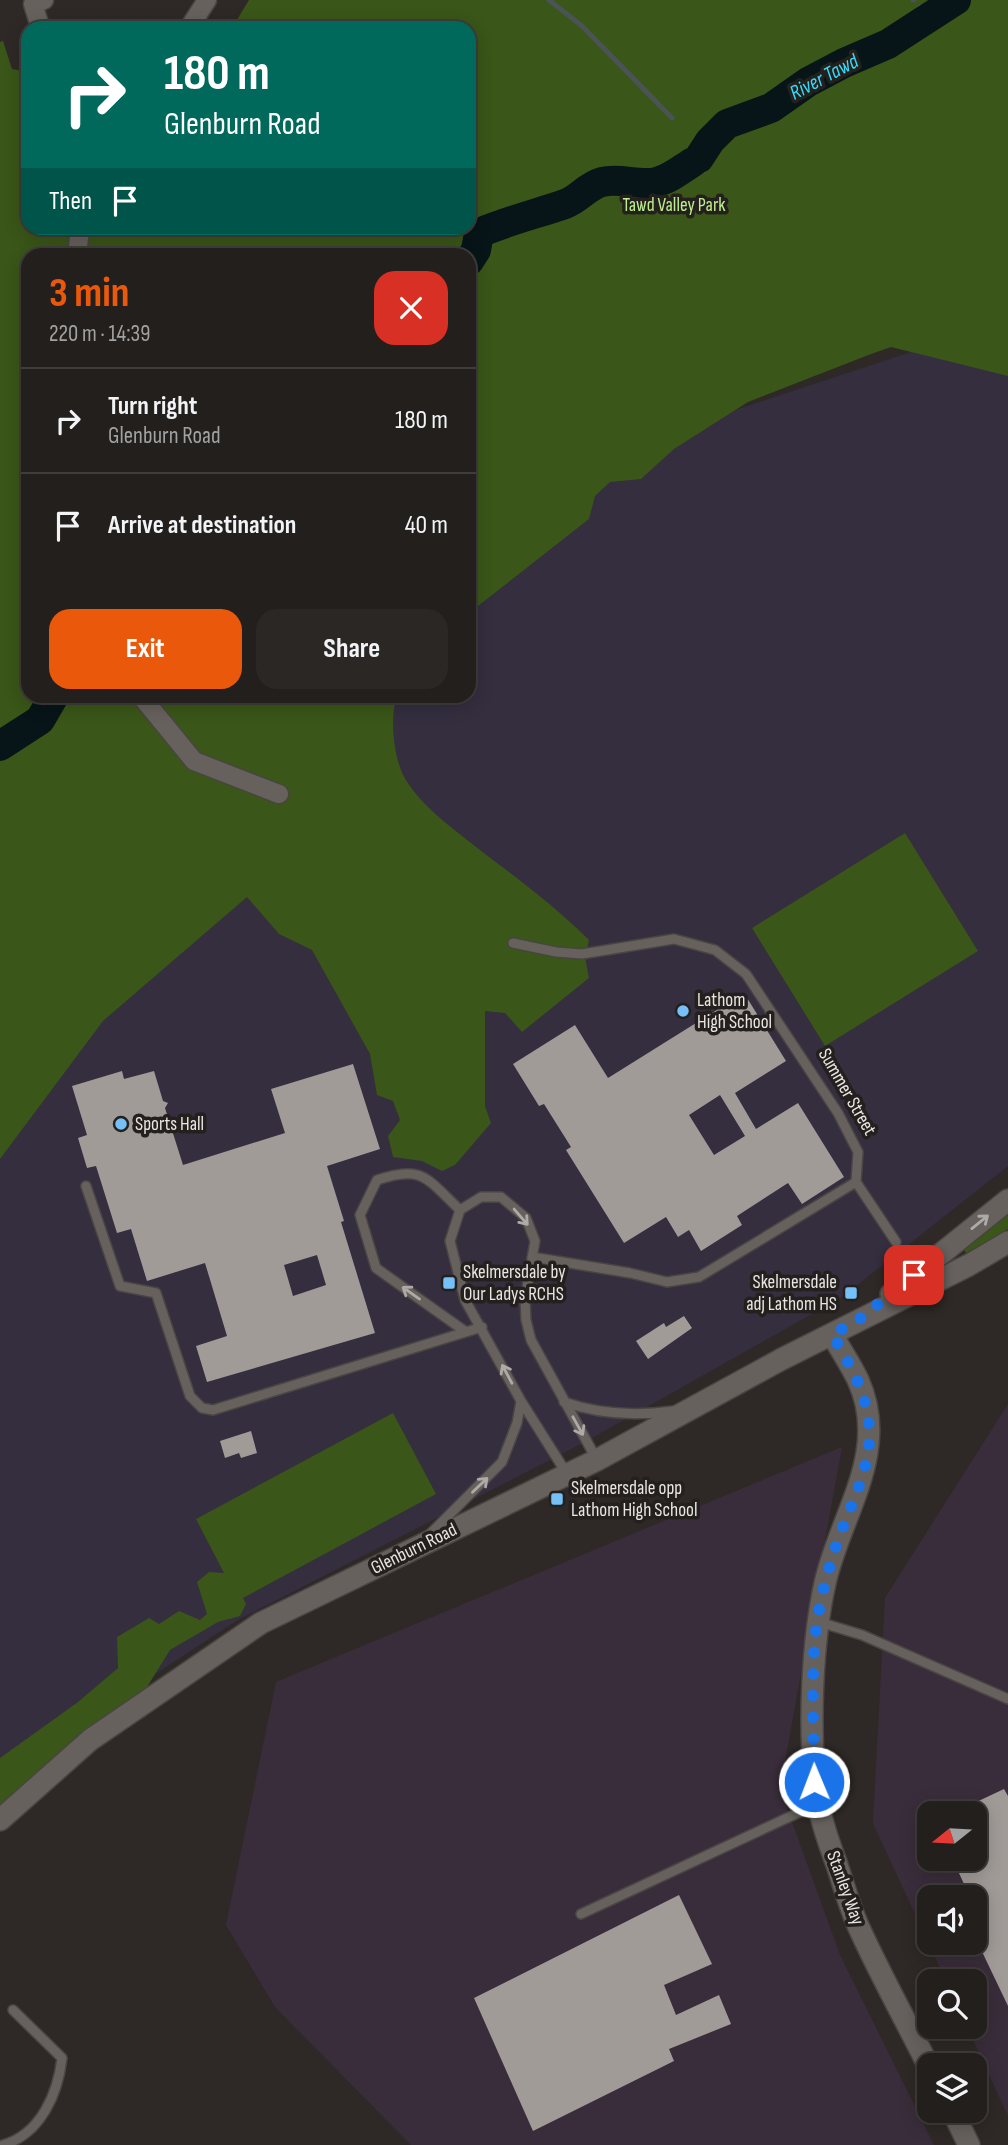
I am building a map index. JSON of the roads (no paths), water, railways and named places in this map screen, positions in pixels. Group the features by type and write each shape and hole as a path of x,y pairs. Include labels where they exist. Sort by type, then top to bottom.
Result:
{"street":[{"path":"38,20 33,4 44,0"},
{"path":"193,21 207,0"},
{"path":"147,703 194,761 279,794"},
{"name":"Glenburn Road","path":"856,1322 1008,1200"},
{"name":"Glenburn Road","path":"0,1820 90,1740 261,1623 597,1460 1008,1242"},
{"name":"Stanley Way","path":"832,1334 859,1382 868,1412 869,1451 863,1480 841,1531 826,1580 817,1622 813,1685 814,1782 818,1804 859,1927 922,2053"},
{"path":"958,2123 969,2145"}],"lane":[{"name":"Summer Street","path":"513,943 556,952 582,954 674,939 715,950 746,974 838,1113 858,1152 856,1182"},
{"path":"460,1210 425,1177 402,1171 377,1180 360,1215 376,1268 466,1332"},
{"path":"532,1256 667,1282 699,1277 856,1182 896,1242"},
{"path":"86,1186 120,1286 156,1293 190,1396 202,1408 213,1410 482,1327"},
{"path":"567,1474 521,1401 465,1300 450,1241 460,1210 481,1197 501,1198 526,1218 535,1241 525,1299 531,1340 597,1460"},
{"path":"413,1550 502,1462 517,1423 521,1401"},
{"path":"564,1402 583,1409 625,1413 656,1413 698,1407"},
{"path":"817,1622 862,1634 1008,1699"},
{"path":"581,1914 818,1804"},
{"path":"3,2145 24,2135 49,2104 59,2084 62,2058 13,2010"}],"waterway":[{"path":"549,0 582,26 672,118"},
{"name":"River Tawd","path":"699,158 710,141 727,124 771,108 808,82 888,44 956,0"},
{"path":"920,7 931,18"},
{"name":"River Tawd","path":"476,250 479,233 565,204 592,186 614,181 661,181 693,162"},
{"name":"River Tawd","path":"0,746 40,720 50,703"}],"place":[{"name":"Lathom High School","path":"683,1011"},
{"name":"Sports Hall","path":"121,1124"},
{"name":"Skelmersdale by Our Ladys RCHS","path":"449,1283"},
{"name":"Skelmersdale adj Lathom HS","path":"851,1293"},
{"name":"Skelmersdale opp Lathom High School","path":"557,1499"}],"park label":[{"name":"Tawd Valley Park","path":"674,205"}]}
